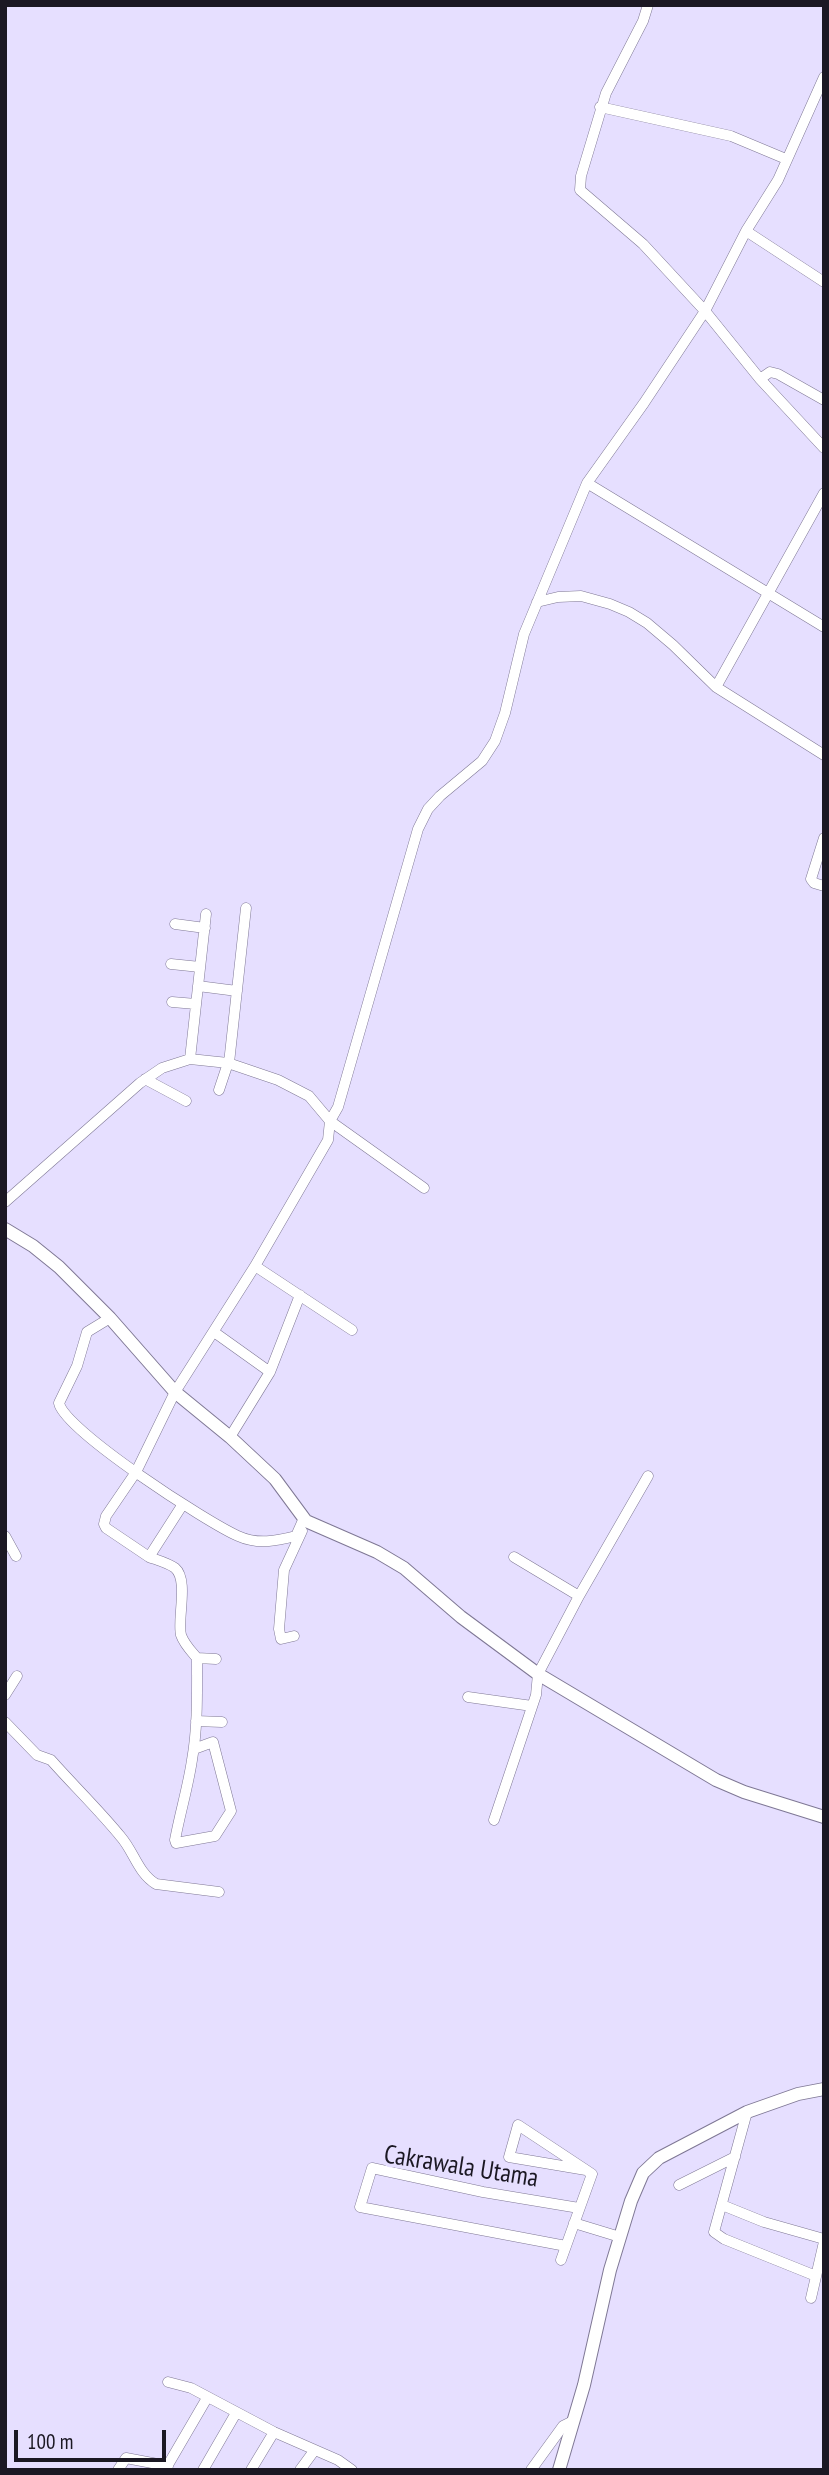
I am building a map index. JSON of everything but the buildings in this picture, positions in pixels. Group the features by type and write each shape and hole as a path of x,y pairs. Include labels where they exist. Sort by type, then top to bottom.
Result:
{"street":[{"path":"648,5 643,21 600,107 581,176 580,190 643,244 705,311 760,379 824,449"},
{"path":"194,1749 213,1742 231,1811 215,1836 176,1843 194,1749 197,1658 181,1634 182,1590 176,1569 149,1557 106,1528 106,1516 136,1472 175,1392 255,1266 328,1140 331,1121 338,1107 418,829 428,809 482,761 495,741 505,713 516,659 587,483 705,311 746,231 769,198 824,77"},
{"path":"600,107 731,135 786,159"},
{"path":"746,231 824,282"},
{"path":"760,379 770,372 778,374 824,400"},
{"path":"587,483 824,628"},
{"path":"716,687 824,493"},
{"path":"537,602 558,597 581,596 629,612 673,645 716,687 824,755"},
{"path":"824,838 811,879 824,886"},
{"path":"219,1090 228,1063 246,908"},
{"path":"190,1059 206,914"},
{"path":"175,924 205,928"},
{"path":"171,964 200,967"},
{"path":"198,986 237,990"},
{"path":"172,1002 196,1004"},
{"path":"5,1202 145,1079 162,1068 190,1059 228,1063 294,1087 309,1096 331,1121 425,1188"},
{"path":"145,1079 186,1101"},
{"path":"5,1229 46,1255 110,1318 175,1392 230,1437 275,1479 305,1520 356,1541 404,1568 461,1617 538,1674 716,1780 744,1792 822,1816"},
{"path":"255,1266 352,1330"},
{"path":"230,1437 270,1372 300,1295"},
{"path":"110,1318 87,1332 77,1366 61,1396 59,1407 66,1417 136,1472 183,1504 239,1536 256,1542 271,1542 296,1536 305,1520"},
{"path":"214,1332 270,1372"},
{"path":"494,1820 536,1695 538,1674 648,1476"},
{"path":"149,1557 183,1504"},
{"path":"294,1636 281,1639 279,1635 284,1570 305,1520"},
{"path":"5,1536 16,1556"},
{"path":"514,1557 579,1596"},
{"path":"197,1658 216,1659"},
{"path":"5,1695 17,1676"},
{"path":"468,1697 532,1706"},
{"path":"196,1721 222,1722"},
{"path":"5,1722 37,1755 51,1760 122,1838 143,1874 149,1879 156,1884 219,1892"},
{"path":"559,2470 620,2237 639,2182 648,2166 677,2147 747,2112 799,2094 824,2089"},
{"path":"747,2112 714,2232 816,2276"},
{"name":"Cakrawala Utama","path":"518,2125 563,2155 586,2170 509,2157 518,2125"},
{"path":"679,2185 735,2157"},
{"name":"Cakrawala Utama","path":"566,2246 360,2207 372,2168 483,2192 579,2208"},
{"path":"561,2260 592,2174 586,2170"},
{"path":"722,2205 824,2241 811,2298"},
{"path":"574,2223 620,2237"},
{"path":"168,2382 191,2388 274,2432 338,2460 352,2470"},
{"path":"118,2470 126,2458 167,2468 207,2398"},
{"path":"203,2470 236,2413"},
{"path":"531,2470 563,2426 573,2421"},
{"path":"251,2470 274,2432"},
{"path":"300,2470 314,2451"}]}
